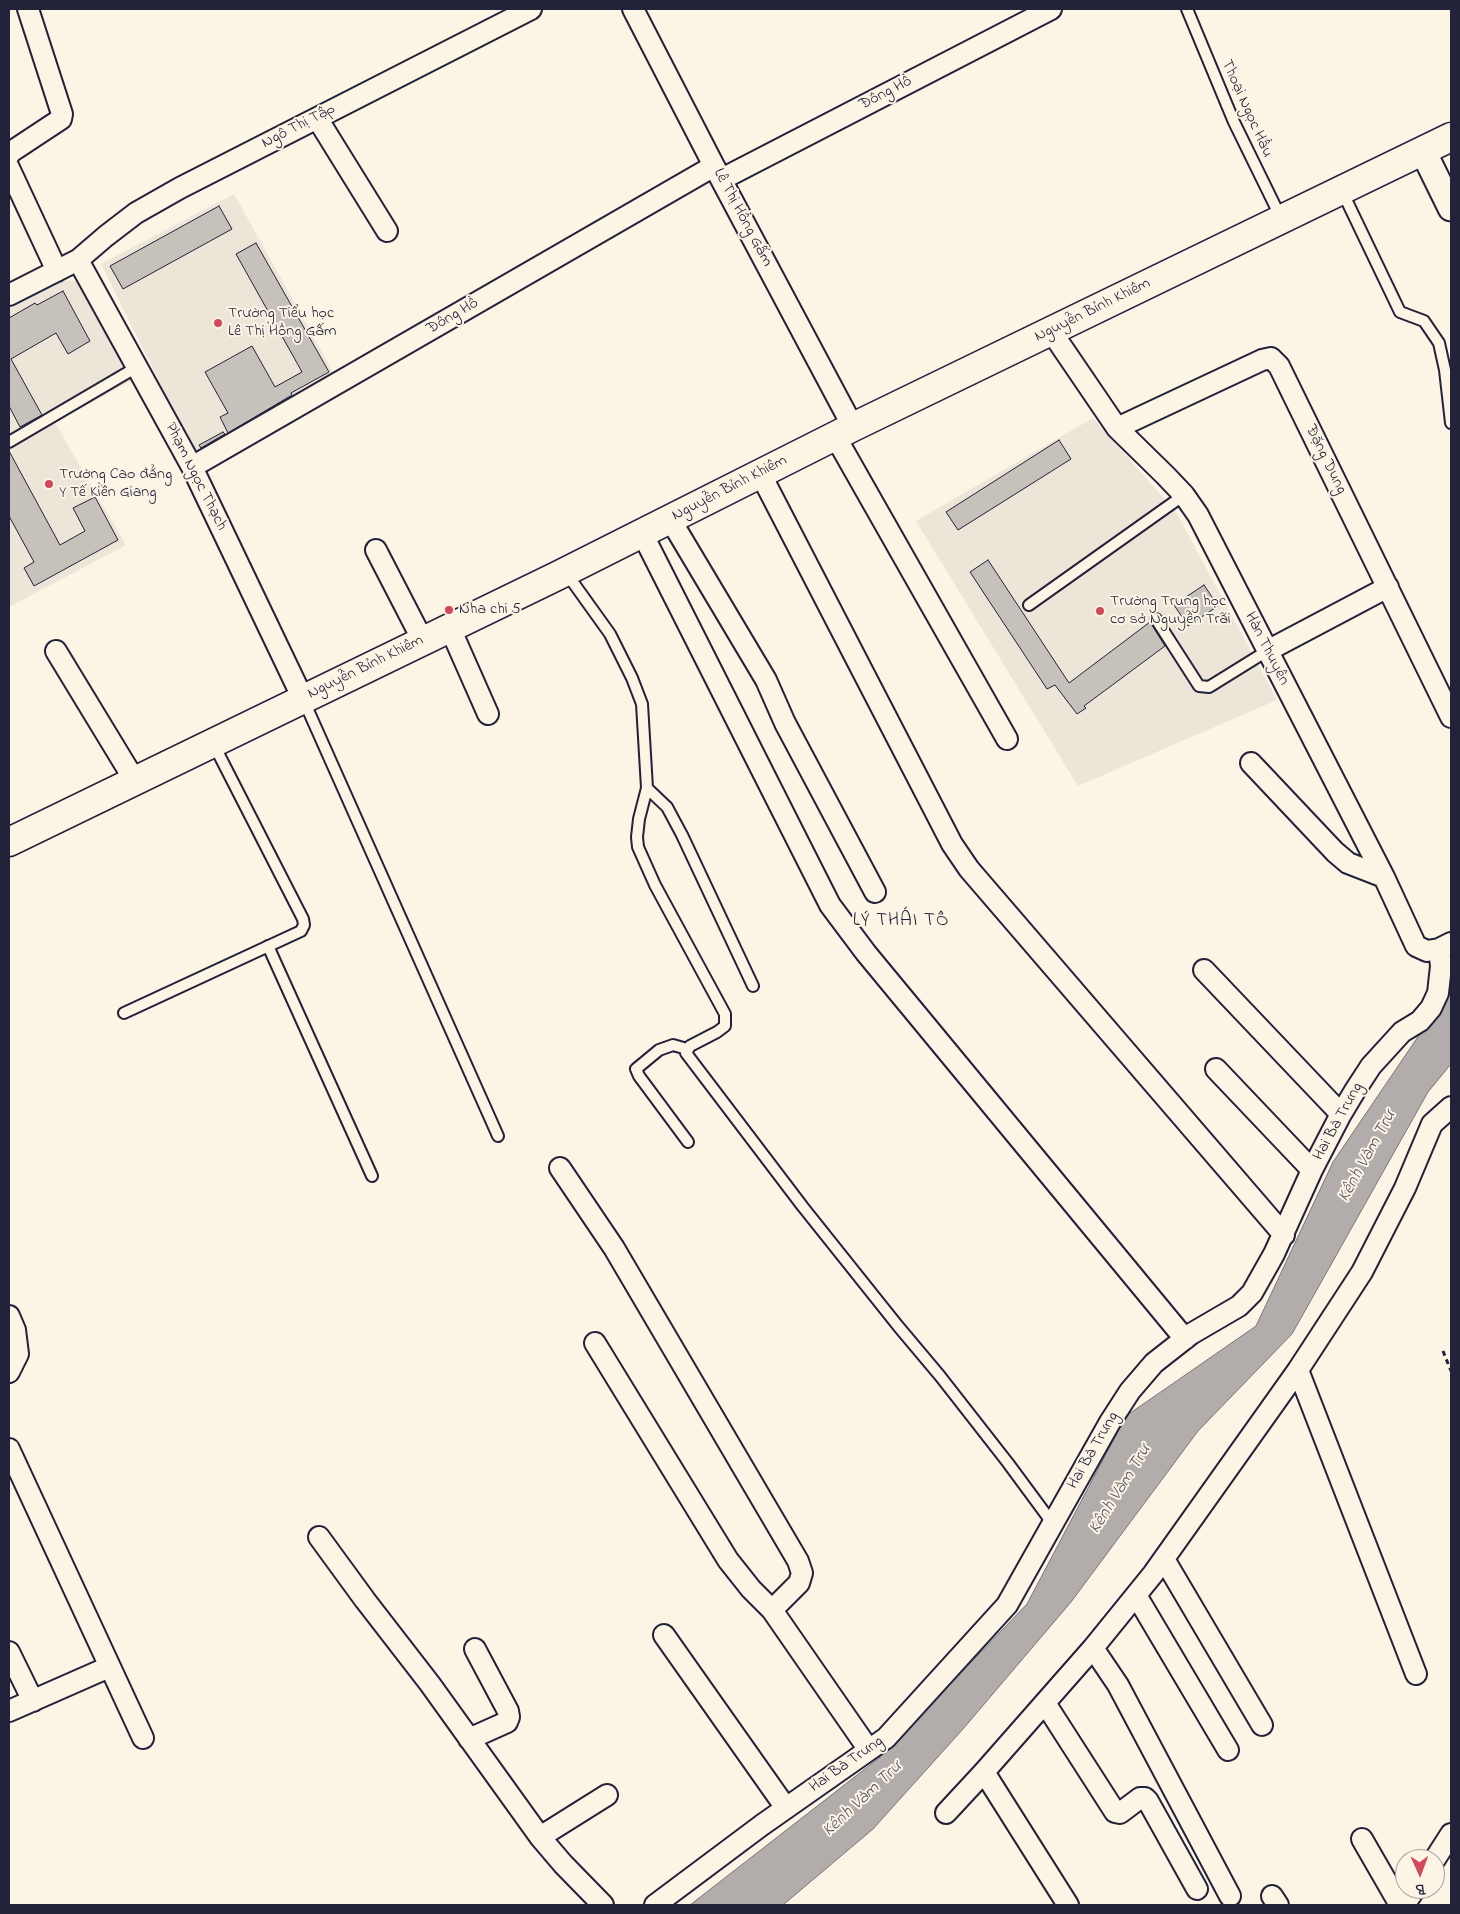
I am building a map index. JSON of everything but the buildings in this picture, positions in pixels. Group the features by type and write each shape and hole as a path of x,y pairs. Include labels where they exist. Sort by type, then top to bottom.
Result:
{"main road":[{"name":"Nguyễn Bỉnh Khiêm","path":"9,842 450,628 844,431 1451,137"}],"street":[{"path":"9,156 11,152 61,119 62,114 28,9"},
{"name":"Ngô Thị Tập","path":"9,295 78,260 136,213 180,188 531,9"},
{"name":"Lê Thị Hồng Gấm","path":"634,9 718,172 844,431 1007,739"},
{"name":"Đông Hồ","path":"192,467 718,172 1051,9"},
{"path":"318,118 387,231"},
{"path":"1423,151 1451,208"},
{"path":"9,168 57,270"},
{"name":"Phạm Ngọc Thạch","path":"78,260 192,467 303,699"},
{"name":"Hàn Thuyên","path":"1051,331 1117,428 1184,496 1198,515 1384,878 1416,946 1427,950 1445,946"},
{"name":"Đặng Dung","path":"1117,428 1262,360 1272,358 1279,366 1451,717"},
{"path":"760,473 947,836 969,869 1284,1235"},
{"path":"670,519 766,680 785,723 875,892"},
{"path":"642,533 830,905 866,954 1184,1339"},
{"path":"376,550 423,641"},
{"path":"1267,651 1388,587"},
{"path":"450,628 488,714"},
{"path":"56,651 135,780"},
{"path":"1251,763 1348,863 1384,878"},
{"name":"Hai Bà Trưng","path":"655,1905 786,1808 886,1738 1007,1605 1110,1422 1130,1391 1154,1363 1184,1339 1239,1306 1252,1293 1265,1273 1284,1235 1312,1170 1341,1114 1371,1066 1402,1032 1420,1022 1431,1008 1438,993 1445,946"},
{"path":"1204,970 1341,1114"},
{"path":"1216,1069 1312,1170"},
{"path":"946,1813 1093,1648 1164,1559 1298,1370 1362,1272 1405,1188 1432,1124 1451,1107"},
{"path":"560,1168 614,1248 798,1561 802,1573 799,1583 772,1610"},
{"path":"9,1316 15,1330 18,1354 9,1372"},
{"path":"596,1343 728,1560 751,1589 772,1610 869,1750"},
{"path":"1298,1370 1416,1674"},
{"path":"9,1449 14,1473 143,1738"},
{"path":"319,1537 430,1684 540,1837 563,1864 604,1905"},
{"path":"1164,1559 1262,1725"},
{"path":"1136,1595 1228,1750"},
{"path":"664,1635 786,1808"},
{"path":"1093,1648 1118,1685 1230,1896"},
{"path":"470,1740 507,1722 509,1717 508,1711 475,1650"},
{"path":"9,1652 33,1701"},
{"path":"9,1712 108,1667"},
{"path":"1045,1703 1115,1812 1120,1813 1140,1798 1145,1798 1148,1801 1197,1889"},
{"path":"984,1772 1068,1905"},
{"path":"540,1837 607,1795"},
{"path":"1441,1849 1451,1834"},
{"path":"1362,1839 1400,1905"}],"lane":[{"name":"Thoại Ngọc Hầu","path":"1187,9 1234,122 1282,220"},
{"path":"1342,190 1400,312 1424,321 1439,343 1445,370 1451,423"},
{"path":"9,442 137,367"},
{"path":"1029,605 1184,496"},
{"path":"565,571 610,634 632,678 642,704 647,788 639,819 638,847 655,885 725,1014 725,1026 716,1032 687,1049 673,1045 660,1050 636,1069 639,1076 688,1142"},
{"path":"1156,619 1199,686 1209,687 1267,651"},
{"path":"303,699 498,1136"},
{"path":"124,1013 301,931 304,925 303,919 213,743"},
{"path":"647,788 668,807 753,986"},
{"path":"268,946 372,1176"},
{"path":"687,1049 686,1053 803,1207 1008,1462 1052,1524"}],"path":[{"path":"1443,1351 1451,1371"}],"shaded area":[{"name":"Trường Tiểu học Lê Thị Hồng Gấm","path":"234,194 339,383 199,462 101,264"},
{"name":"Trường Cao đẳng Y Tế Kiên Giang","path":"61,280 79,281 132,380 55,423 126,545 9,607 9,309"},
{"name":"Trường Trung học cơ sở Nguyễn Trãi","path":"1093,418 1176,512 1277,700 1078,786 916,521"}],"water":[{"name":"Kênh Vàm Trư","path":"1451,988 1451,1064 1428,1092 1292,1334 1198,1431 1071,1602 963,1729 873,1829 783,1905 690,1905 879,1758 1027,1604 1126,1416 1256,1326 1333,1162"}],"place":[{"name":"Trường Tiểu học Lê Thị Hồng Gấm","path":"218,323"},
{"name":"Trường Cao đẳng Y Tế Kiên Giang","path":"49,484"},
{"name":"Nha chi 5","path":"449,610"},
{"name":"Trường Trung học cơ sở Nguyễn Trãi","path":"1100,611"}],"district":[{"name":"LÝ THÁI TỔ","path":"901,922"}]}
